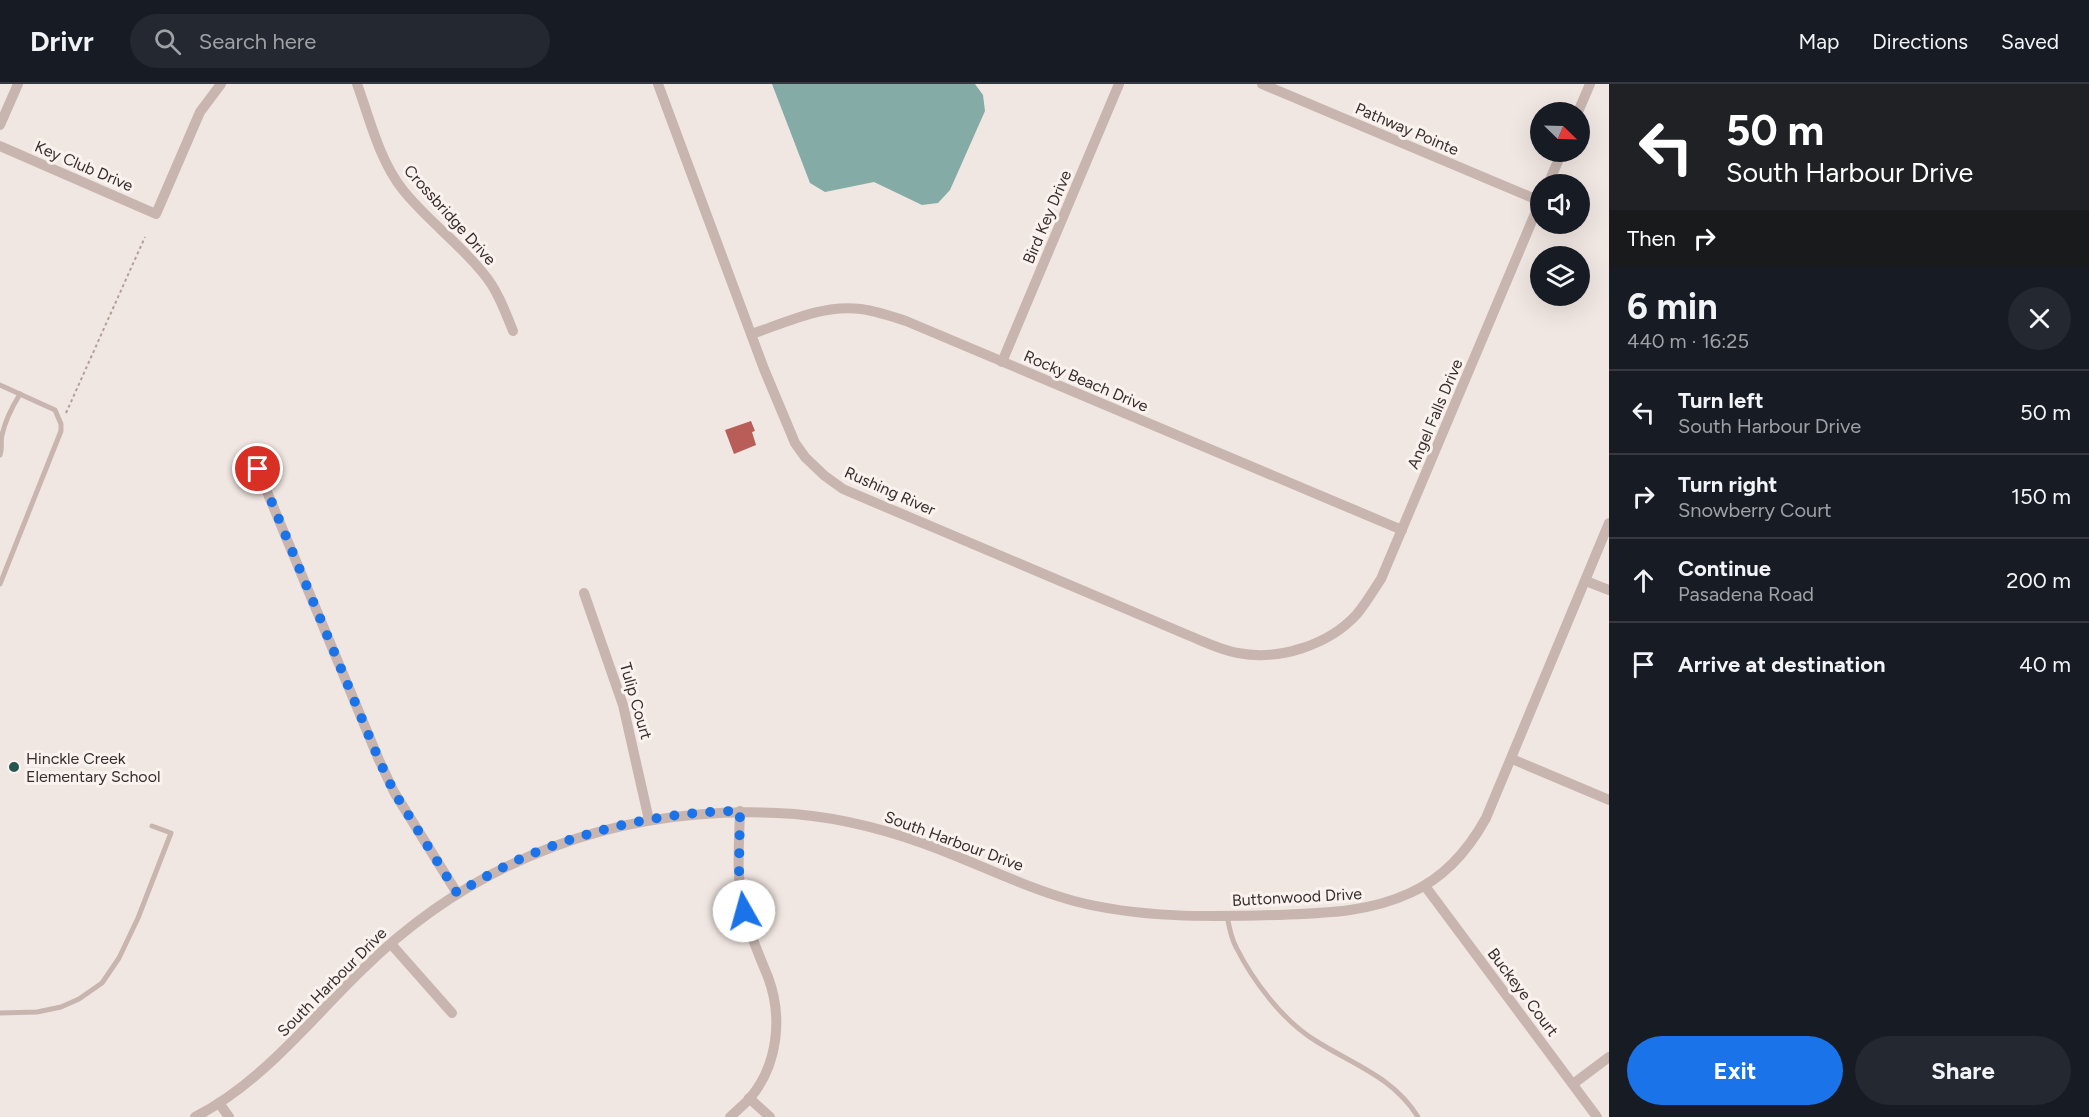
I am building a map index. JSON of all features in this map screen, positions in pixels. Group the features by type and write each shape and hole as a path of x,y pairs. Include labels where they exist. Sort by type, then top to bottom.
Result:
{"street":[{"path":"0,125 18,84"},
{"name":"Key Club Drive","path":"0,146 156,214 200,112 221,84"},
{"name":"Crossbridge Drive","path":"357,84 389,169 402,189 484,273 513,331"},
{"name":"Rushing River","path":"658,84 795,443 805,458 825,476 843,489 1230,651 1256,654 1284,653 1326,638 1342,627"},
{"name":"Bird Key Drive","path":"1002,362 1119,84"},
{"name":"Pathway Pointe","path":"1262,84 1530,198"},
{"path":"1582,102 1590,84"},
{"name":"Angel Falls Drive","path":"1342,627 1356,615 1381,579 1530,226"},
{"name":"Rocky Beach Drive","path":"752,334 826,310 861,309 906,321 1402,530"},
{"path":"250,451 379,760 394,792 457,893"},
{"name":"Buttonwood Drive","path":"1045,892 1077,902 1116,910 1170,915 1227,916 1357,910 1383,904 1425,885 1449,867 1478,834 1512,759 1609,523"},
{"path":"1586,581 1609,590"},
{"name":"Tulip Court","path":"585,593 623,705 633,741 649,820"},
{"path":"1512,759 1609,800"},
{"path":"730,1117 749,1098 767,1069 776,1038 777,1016 768,978 744,911 739,870 740,811"},
{"name":"South Harbour Drive","path":"195,1117 219,1103 280,1055 364,968 421,918 457,893 535,853 604,830 697,813 740,811 802,815 859,824 927,844 1045,892"},
{"name":"Buckeye Court","path":"1425,885 1597,1117"},
{"path":"391,944 452,1013"},
{"path":"1573,1084 1609,1057"},
{"path":"749,1098 770,1117"},
{"path":"219,1103 229,1117"}],"lane":[{"path":"0,385 55,410 61,424 59,439 0,584"},
{"path":"0,454 6,422 20,394"},
{"path":"0,1013 37,1012 61,1007 79,999 102,982 119,958 129,938 157,874 171,833 152,826"},
{"path":"1227,916 1235,945 1251,972 1284,1017 1314,1040 1380,1076 1408,1101 1418,1117"}],"path":[{"path":"61,424 145,237"}],"water":[{"path":"772,84 975,84 983,95 985,111 950,190 938,203 922,205 874,182 825,192 810,183"}],"building":[{"path":"751,421 755,431 752,432 756,445 734,454 725,430"}],"place":[{"name":"Hinckle Creek Elementary School","path":"14,767"}],"route":[{"path":"258,469 394,792 457,893 535,853 604,830 697,813 740,811 739,870 744,911"}]}
